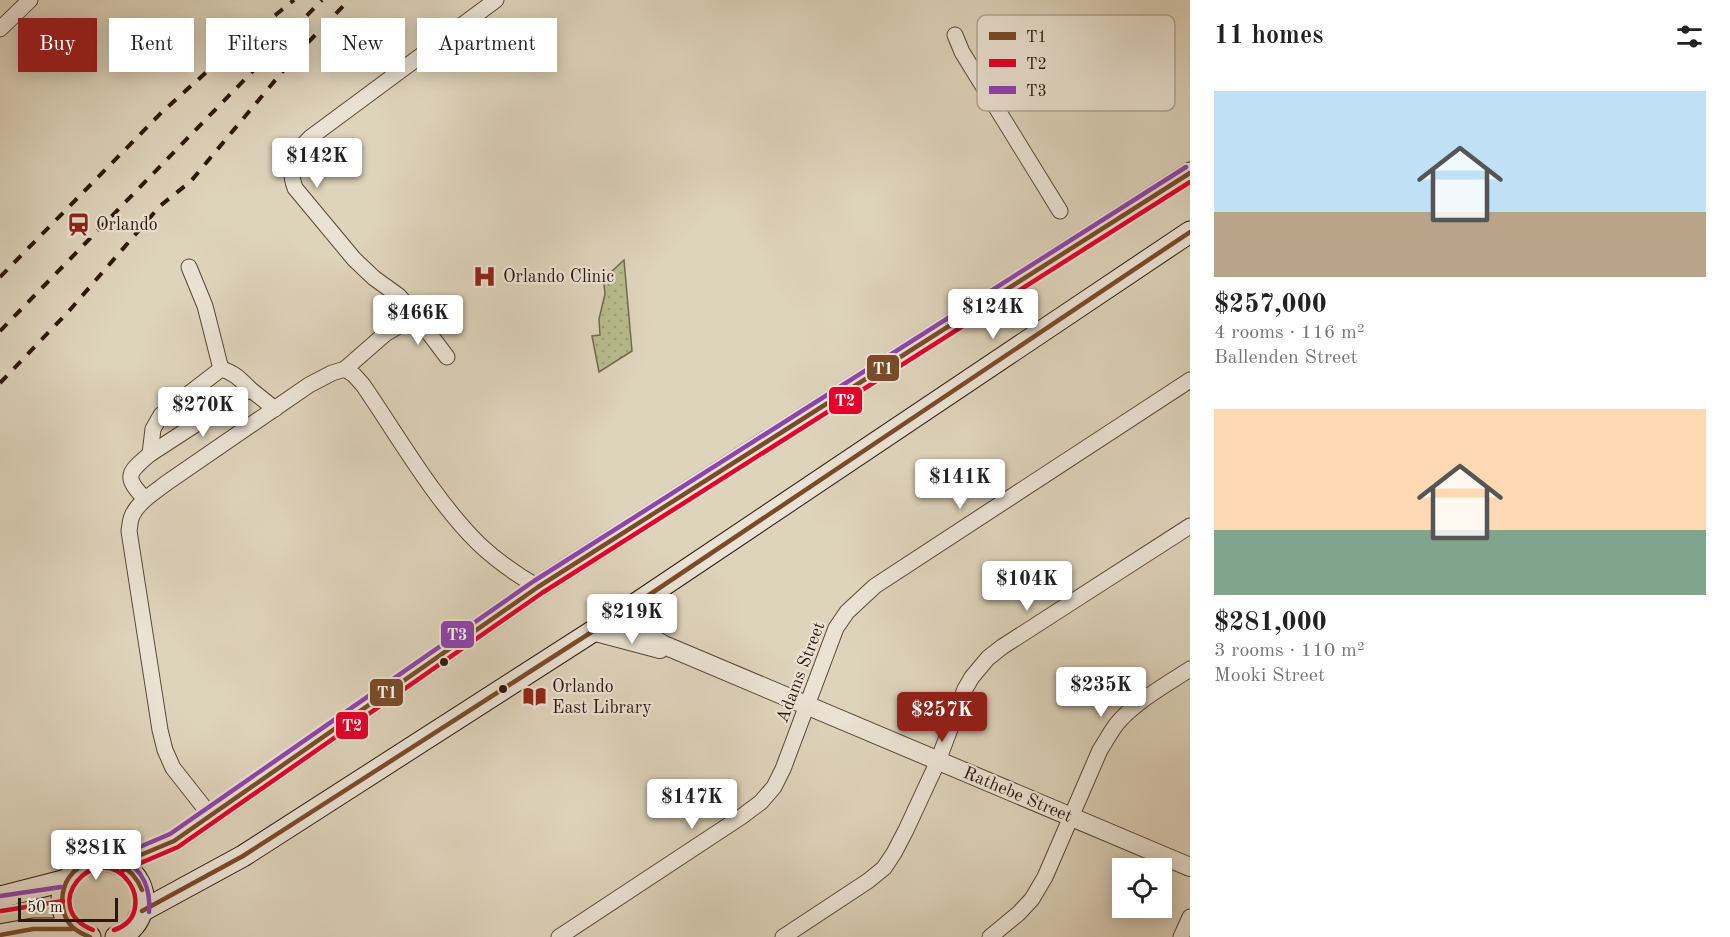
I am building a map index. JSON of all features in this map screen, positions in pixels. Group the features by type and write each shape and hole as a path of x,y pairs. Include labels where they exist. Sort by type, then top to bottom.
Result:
{"main road":[{"path":"119,864 174,841 538,587 1190,173"},
{"path":"116,937 640,601 1190,232"},
{"path":"0,935 33,929 72,933 62,906 65,887 78,868 88,862 98,860 119,864 138,880 143,897 137,924"},
{"path":"0,897 65,887"},
{"path":"0,904 65,887"}],"street":[{"path":"447,357 399,296 374,278 354,259 295,188 291,177 292,166 298,149 310,137 496,0"},
{"path":"0,29 20,3"},
{"path":"956,35 962,52 977,76"},
{"path":"998,111 1060,211"},
{"path":"189,267 205,306 220,369"},
{"path":"210,815 173,768 165,750 129,531 131,516 145,499 309,386 332,373 345,369 385,334 416,315"},
{"path":"220,369 236,375 275,409"},
{"path":"150,454 153,429 160,415 220,369"},
{"path":"345,369 363,385 455,518 480,545 515,574 538,587"},
{"name":"Adams Street","path":"559,937 741,817 774,787 792,748 836,628 847,612 869,591 1190,380"},
{"path":"145,499 131,482 135,467 150,454 250,389"},
{"path":"783,937 884,868 906,830 938,761 965,689 988,658 1190,526"},
{"path":"515,574 519,600"},
{"name":"Rathebe Street","path":"640,601 638,619 647,635 680,652 1190,867"},
{"name":"Rathebe Street","path":"592,631 660,650 680,652"},
{"path":"990,937 1019,913 1045,877 1100,750 1121,719 1136,705 1190,669"},
{"path":"1181,937 1190,917"}],"green space":[{"path":"624,260 632,351 599,372 592,336 600,335 599,319 605,294 603,274 610,273"}],"railway":[{"path":"0,277 162,112 221,59 294,0"},
{"path":"0,331 322,0"},
{"path":"0,383 69,311 160,206 191,181 298,53 349,0"}],"transit line":[{"name":"T3","path":"116,857 170,834 534,581 1186,167"},
{"name":"T1","path":"119,864 174,841 538,587 1190,173"},
{"name":"T2","path":"122,871 178,847 542,593 1190,182"},
{"name":"T1","path":"142,911 243,856 640,601 1190,232"},
{"name":"T3","path":"123,858 141,874 149,895 149,912"},
{"name":"T1","path":"90,937 72,927 66,919 63,908 63,891 69,877 79,867 92,862 106,861 120,865 133,875 142,890"},
{"name":"T2","path":"93,930 77,920 70,907 71,893 77,881 88,872 101,868 115,870 128,881 135,896 135,908 131,918 114,930"},
{"name":"T3","path":"0,896 61,887"},
{"name":"T2","path":"1,911 63,901"},
{"name":"T1","path":"0,935 33,929 72,929"}],"place":[{"name":"Orlando","path":"78,224"},
{"name":"Orlando Clinic","path":"485,276"},
{"name":"Orlando East Library","path":"534,696"}]}
